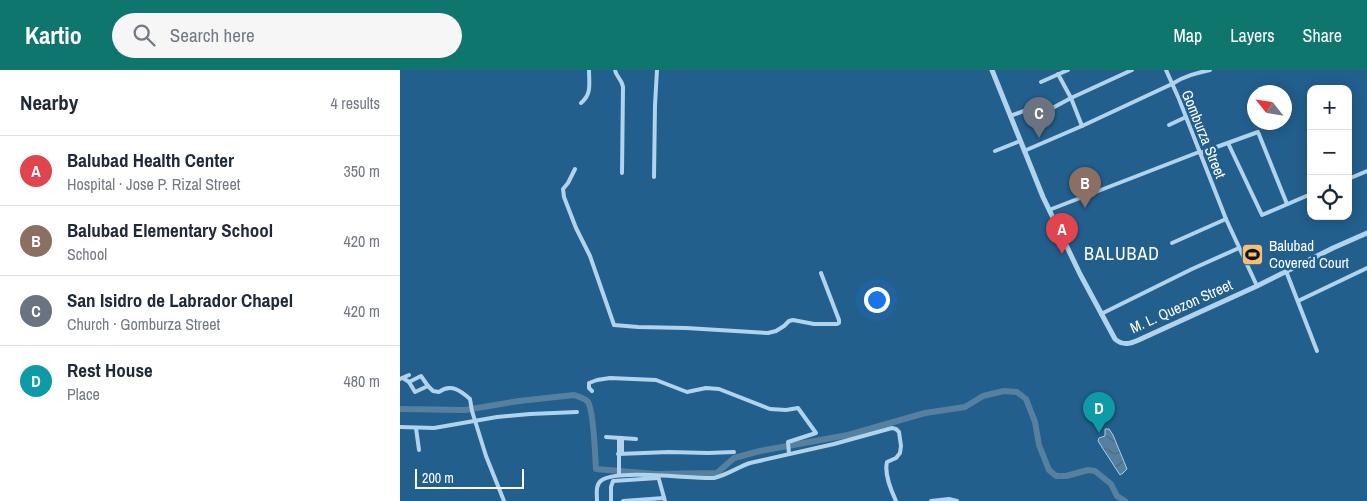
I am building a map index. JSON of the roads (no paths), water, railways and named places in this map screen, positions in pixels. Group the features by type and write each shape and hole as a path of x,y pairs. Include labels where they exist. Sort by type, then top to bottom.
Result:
{"street":[{"path":"581,103 589,93 589,70"},
{"path":"615,70 622,80 623,88 622,174"},
{"path":"654,177 657,70"},
{"name":"M. L. Quezon Street","path":"992,70 1049,210 1101,314 1115,339 1123,344 1143,338 1367,233"},
{"path":"1041,82 1068,70"},
{"path":"1010,116 1032,108 1047,111 1132,70"},
{"path":"1166,70 1172,84 1188,76 1210,70"},
{"path":"1058,74 1071,98 1082,126"},
{"name":"Gomburza Street","path":"1024,152 1172,84 1226,219 1257,286"},
{"path":"1169,125 1186,117"},
{"path":"1049,210 1258,132 1287,204"},
{"path":"995,151 1020,141"},
{"path":"1228,143 1262,215 1307,196"},
{"path":"575,169 563,189 564,197 576,228 590,256 614,325 638,328 768,333 776,332 793,320 814,324 837,324 839,320 821,273"},
{"path":"1352,177 1367,171"},
{"path":"1172,243 1226,219"},
{"path":"1101,314 1192,269 1240,248"},
{"path":"1298,301 1367,268"},
{"path":"1286,270 1318,351"},
{"path":"402,378 409,375"},
{"path":"409,382 421,376 433,391 439,392 445,388 452,388 461,391 470,399 475,421 494,479 504,501"},
{"path":"402,378 409,382 415,392 428,386"},
{"path":"592,391 589,388 589,383 603,379 653,379 687,392 702,388 719,389 770,409 786,410 798,408 816,433 789,442 789,452"},
{"path":"400,428 440,428 475,421 530,414 577,412"},
{"path":"416,428 419,450"},
{"path":"597,501 597,488 601,481 619,474 714,478 741,466 789,452 834,444 896,428 900,434 900,451 898,456 888,461 886,466 890,489 896,501"},
{"path":"606,437 636,438"},
{"path":"619,474 620,438"},
{"path":"620,454 734,452"},
{"path":"624,501 664,500 659,477"},
{"path":"611,501 613,482 659,477"},
{"path":"931,501 949,499 957,501"}],"water":[{"path":"1105,429 1109,429 1113,435 1127,469 1120,475 1098,441 1099,438 1105,436"}],"waterway":[{"path":"400,409 465,410 519,401 574,395 587,401 590,407 596,469 655,474 717,473 734,458 760,451 848,435 925,413 965,407 983,396 1004,391 1017,392 1026,399 1035,422 1039,445 1049,470 1056,476 1066,476 1088,470 1095,471 1111,484 1117,496 1125,501"}],"place":[{"name":"San Isidro de Labrador Chapel","path":"1039,138"},
{"name":"Balubad Elementary School","path":"1085,208"},
{"name":"Balubad Health Center","path":"1062,254"},
{"name":"Balubad Covered Court","path":"1253,254"},
{"name":"Rest House","path":"1099,433"}],"district":[{"name":"BALUBAD","path":"1122,253"}]}
